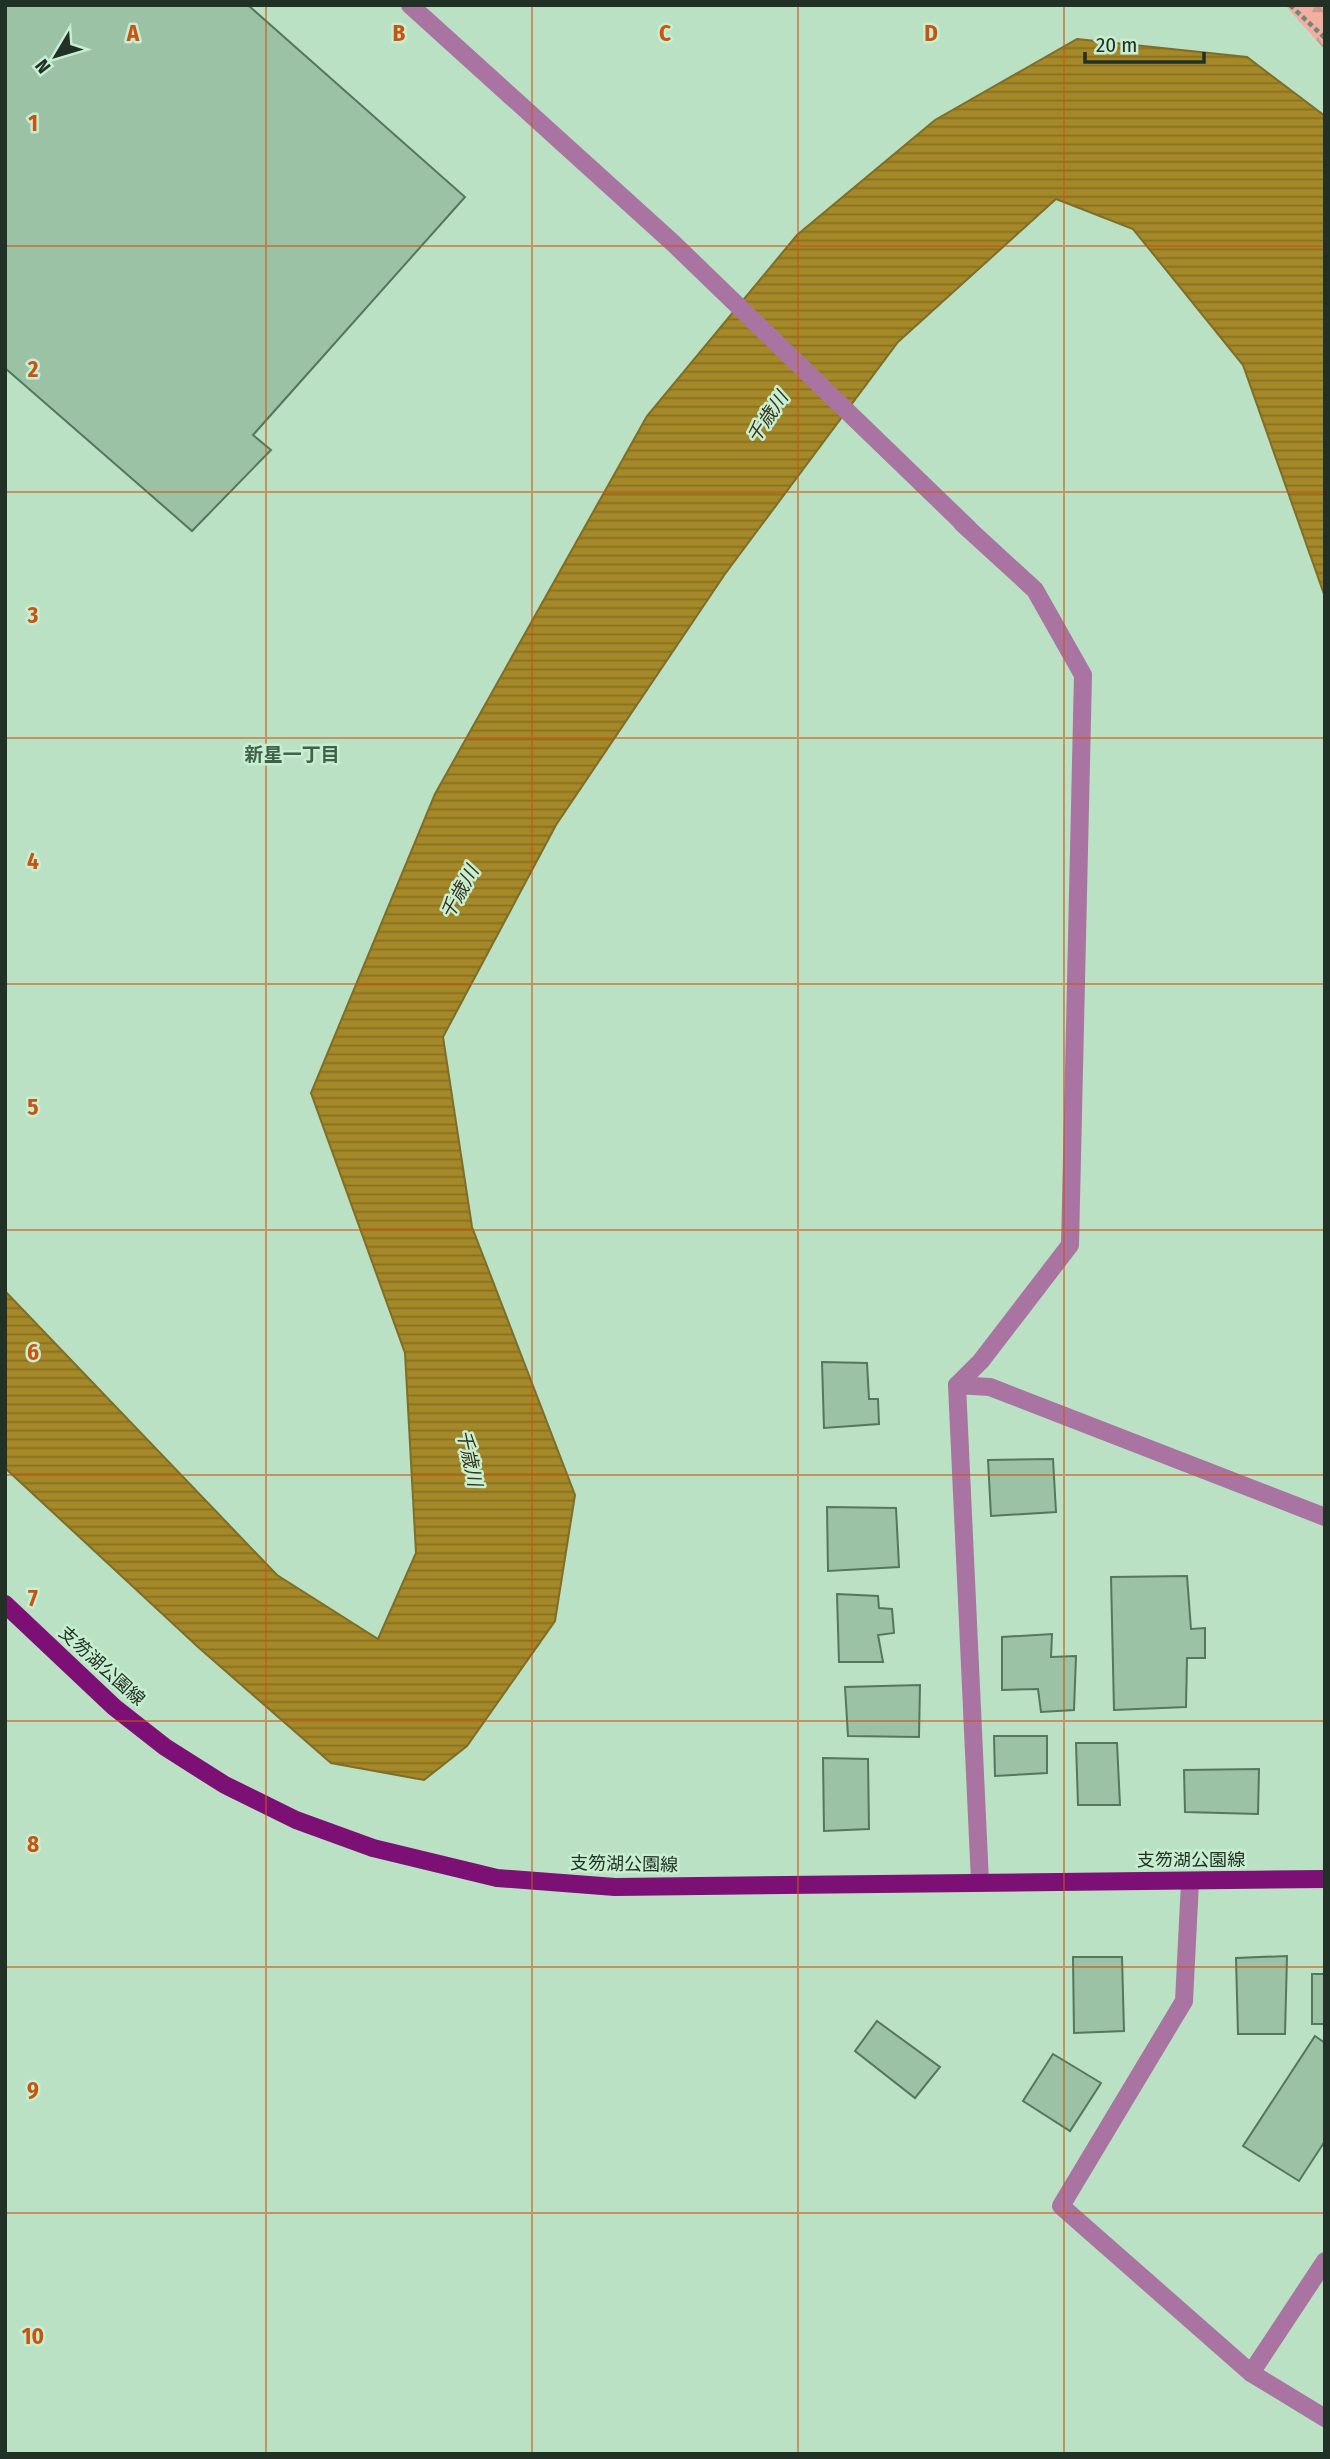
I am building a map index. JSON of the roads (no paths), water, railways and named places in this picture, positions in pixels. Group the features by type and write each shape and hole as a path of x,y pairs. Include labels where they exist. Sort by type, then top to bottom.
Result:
{"main road":[{"name":"支笏湖公園線","path":"5,1604 114,1707 165,1747 225,1785 296,1820 373,1848 497,1878 615,1887 1325,1879"}],"street":[{"path":"410,5 673,243 979,539"},
{"path":"962,523 1035,590 1083,675 1070,1245 981,1361 957,1385 980,1882"},
{"path":"957,1385 990,1387 1325,1517"},
{"path":"1190,1882 1184,2001 1061,2206 1251,2373 1325,2418"},
{"path":"1251,2373 1325,2261"}],"water":[{"name":"千歳川","path":"1077,39 1247,57 1325,116 1325,597 1243,365 1133,229 1056,199 898,342 725,574 556,825 443,1037 472,1227 575,1495 555,1621 467,1746 424,1780 331,1763 198,1647 5,1468 5,1291 277,1575 378,1639 416,1553 405,1353 311,1093 435,794 647,416 797,235 935,120"}],"district":[{"name":"新星一丁目","path":"292,754"}]}
